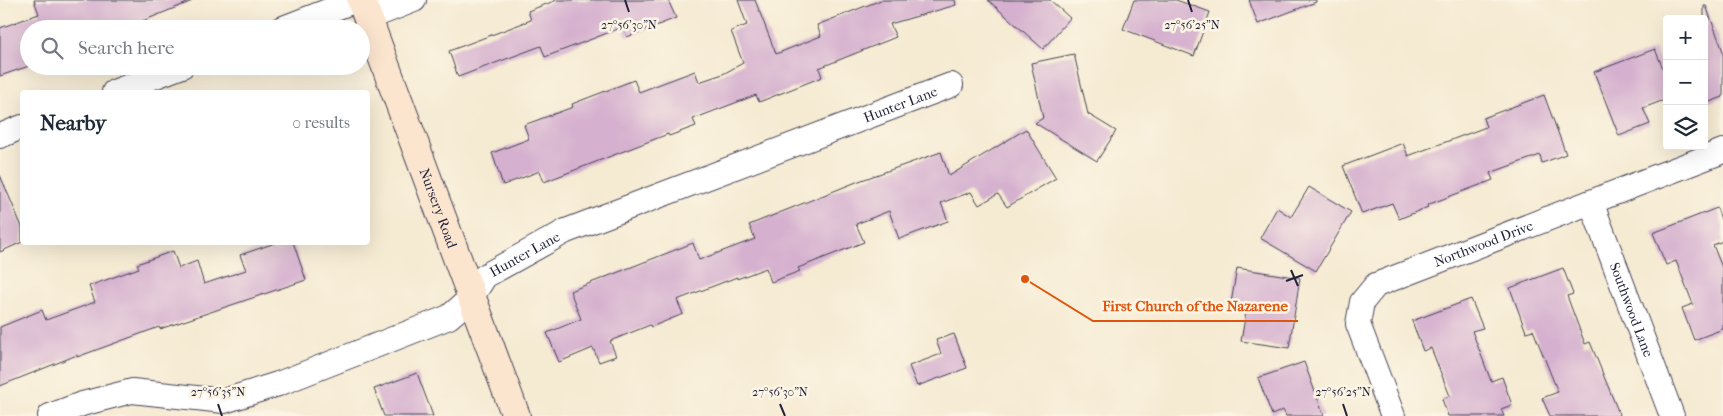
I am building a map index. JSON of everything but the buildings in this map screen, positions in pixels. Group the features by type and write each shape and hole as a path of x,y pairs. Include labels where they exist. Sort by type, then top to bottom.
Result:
{"street":[{"path":"312,20 362,6 414,0"},
{"name":"Nursery Road","path":"362,6 367,20"},
{"name":"Nursery Road","path":"370,27 516,416"},
{"path":"119,90 158,75"},
{"name":"Hunter Lane","path":"50,416 82,404 132,391 224,401 278,384 449,317 472,298 485,276 566,231 951,85"},
{"path":"0,136 20,128"},
{"name":"Northwood Drive","path":"1393,416 1358,324 1362,302 1376,285 1723,151"},
{"name":"Southwood Lane","path":"1591,202 1672,416"}],"place":[{"name":"First Church of the Nazarene","path":"1025,279"}]}
